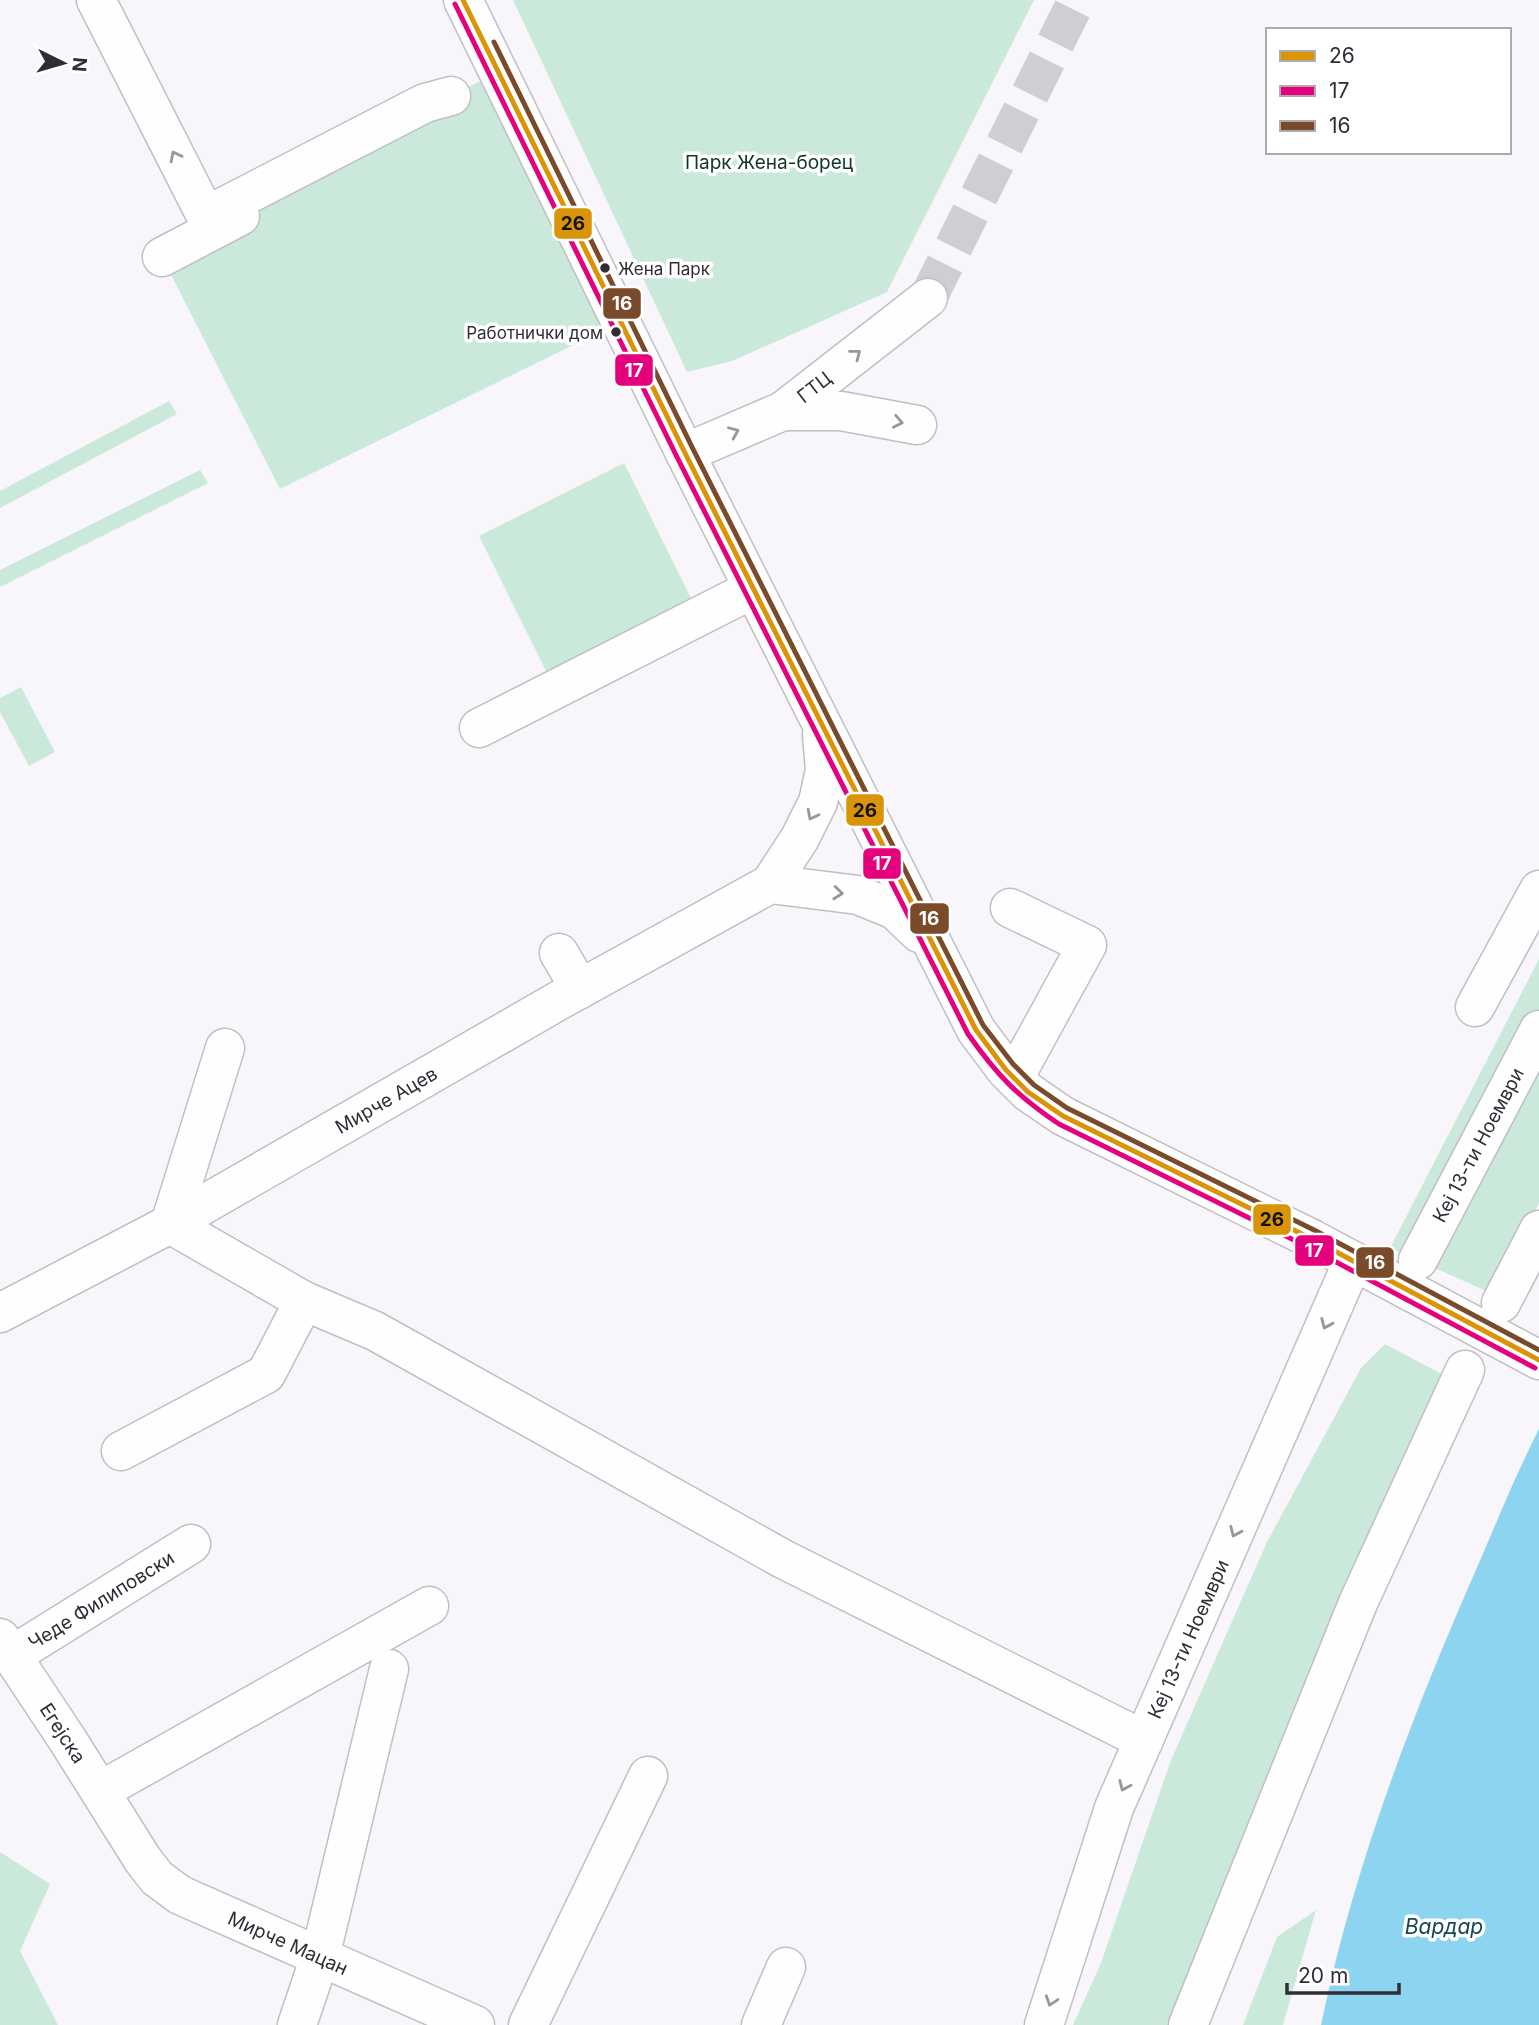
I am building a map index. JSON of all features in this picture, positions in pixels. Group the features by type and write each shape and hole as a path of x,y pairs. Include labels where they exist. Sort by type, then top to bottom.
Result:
{"street":[{"path":"96,0 206,216 425,103 452,96 498,72"},
{"path":"463,0 685,453 976,1030 1028,1092 1063,1116 1353,1261 1523,1351"},
{"path":"162,257 429,117 452,96"},
{"name":"ГТЦ","path":"685,453 783,411 928,298"},
{"path":"783,411 841,411 917,425"},
{"path":"479,728 753,589"},
{"name":"Мирче Ацев","path":"0,1314 170,1224 569,995 770,884 800,838 818,802 825,770 820,724"},
{"path":"770,884 858,895 881,903 895,910 930,943"},
{"path":"1475,1007 1539,890"},
{"path":"1010,908 1087,945 1014,1078"},
{"path":"549,959 569,995"},
{"name":"Кеј 13-ти Ноември","path":"1418,1260 1539,1030"},
{"path":"225,1048 170,1224 304,1301 375,1331 783,1559 1144,1740"},
{"path":"1501,1303 1539,1230"},
{"name":"Кеј 13-ти Ноември","path":"1044,2025 1114,1808 1353,1261"},
{"path":"121,1451 266,1374 304,1301"},
{"path":"1188,2025 1358,1603 1465,1370"},
{"name":"Чеде Филиповски","path":"6,1647 191,1544"},
{"path":"100,1791 429,1606"},
{"name":"Егејска","path":"6,1647 124,1830"},
{"path":"298,2025 320,1957 389,1669"},
{"path":"528,2025 648,1776"},
{"name":"Мирче Мацан","path":"124,1830 157,1878 180,1895 475,2025"},
{"path":"761,2025 786,1967"}],"green space":[{"name":"Парк Жена-борец","path":"513,0 1034,0 887,292 732,361 687,372"},
{"path":"498,72 620,322 280,489 162,257"},
{"path":"169,401 177,414 0,508 0,491"},
{"path":"624,463 693,602 548,675 479,536"},
{"path":"200,470 208,483 0,587 0,570"},
{"path":"21,687 55,752 29,766 0,712 0,698"},
{"path":"1539,959 1539,1203 1493,1294 1390,1248"},
{"path":"1385,1344 1470,1389 1380,1578 1201,2025 1073,2025 1101,1963 1171,1760 1267,1542 1361,1368"},
{"path":"0,1852 50,1884 20,1951 58,2025 0,2025"},
{"path":"1316,1910 1283,2025 1243,2025 1277,1937"}],"water":[{"name":"Вардар","path":"1539,1429 1539,2025 1321,2025 1349,1911 1405,1743 1449,1633"}],"tunnel":[{"path":"928,298 1077,0"}],"transit line":[{"name":"26","path":"463,0 685,453 976,1030 1006,1070 1028,1092 1063,1116 1312,1239 1539,1360"},
{"name":"17","path":"455,4 677,457 968,1034 989,1061 1019,1094 1059,1124 1308,1247 1535,1368"},
{"name":"16","path":"494,42 693,449 983,1025 1013,1064 1034,1085 1067,1108 1316,1231 1539,1350"}],"place":[{"name":"Жена Парк","path":"605,268"},
{"name":"Работнички дом","path":"616,332"}]}
